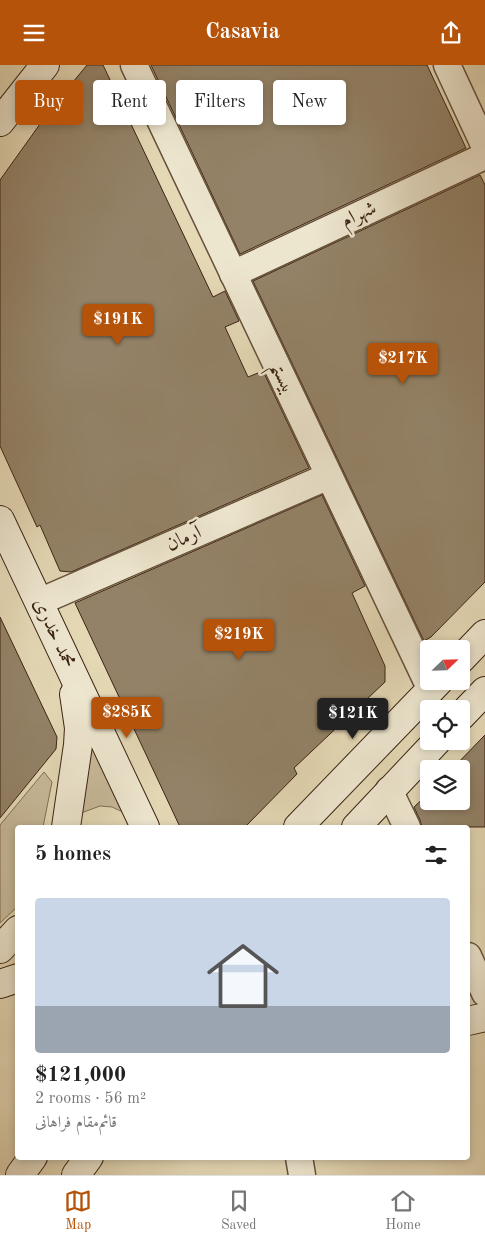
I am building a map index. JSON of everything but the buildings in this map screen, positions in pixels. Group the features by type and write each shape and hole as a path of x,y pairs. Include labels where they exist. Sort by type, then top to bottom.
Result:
{"street":[{"path":"0,122 45,65"},
{"name":"بیستم","path":"134,65 329,476 420,656"},
{"path":"446,65 485,147"},
{"name":"شهرام","path":"233,274 485,156"},
{"name":"آرمان","path":"39,602 329,476"},
{"name":"محمد خدری","path":"0,520 144,825"},
{"path":"470,650 485,634"},
{"path":"66,825 79,728 70,668"},
{"path":"300,825 431,690"},
{"path":"470,707 485,691"},
{"path":"358,825 428,750"},
{"path":"389,791 406,825"},
{"path":"0,949 15,934"},
{"path":"470,960 485,993"},
{"path":"0,984 15,979"},
{"path":"470,1021 485,1017"},
{"path":"20,1175 31,1160"},
{"path":"76,1175 87,1160"},
{"path":"300,1160 302,1175"}],"shaded area":[{"path":"92,723 138,819 112,807 100,806 73,816"},
{"path":"44,772 52,782 43,825 15,825 15,909 0,923 0,825"}]}
